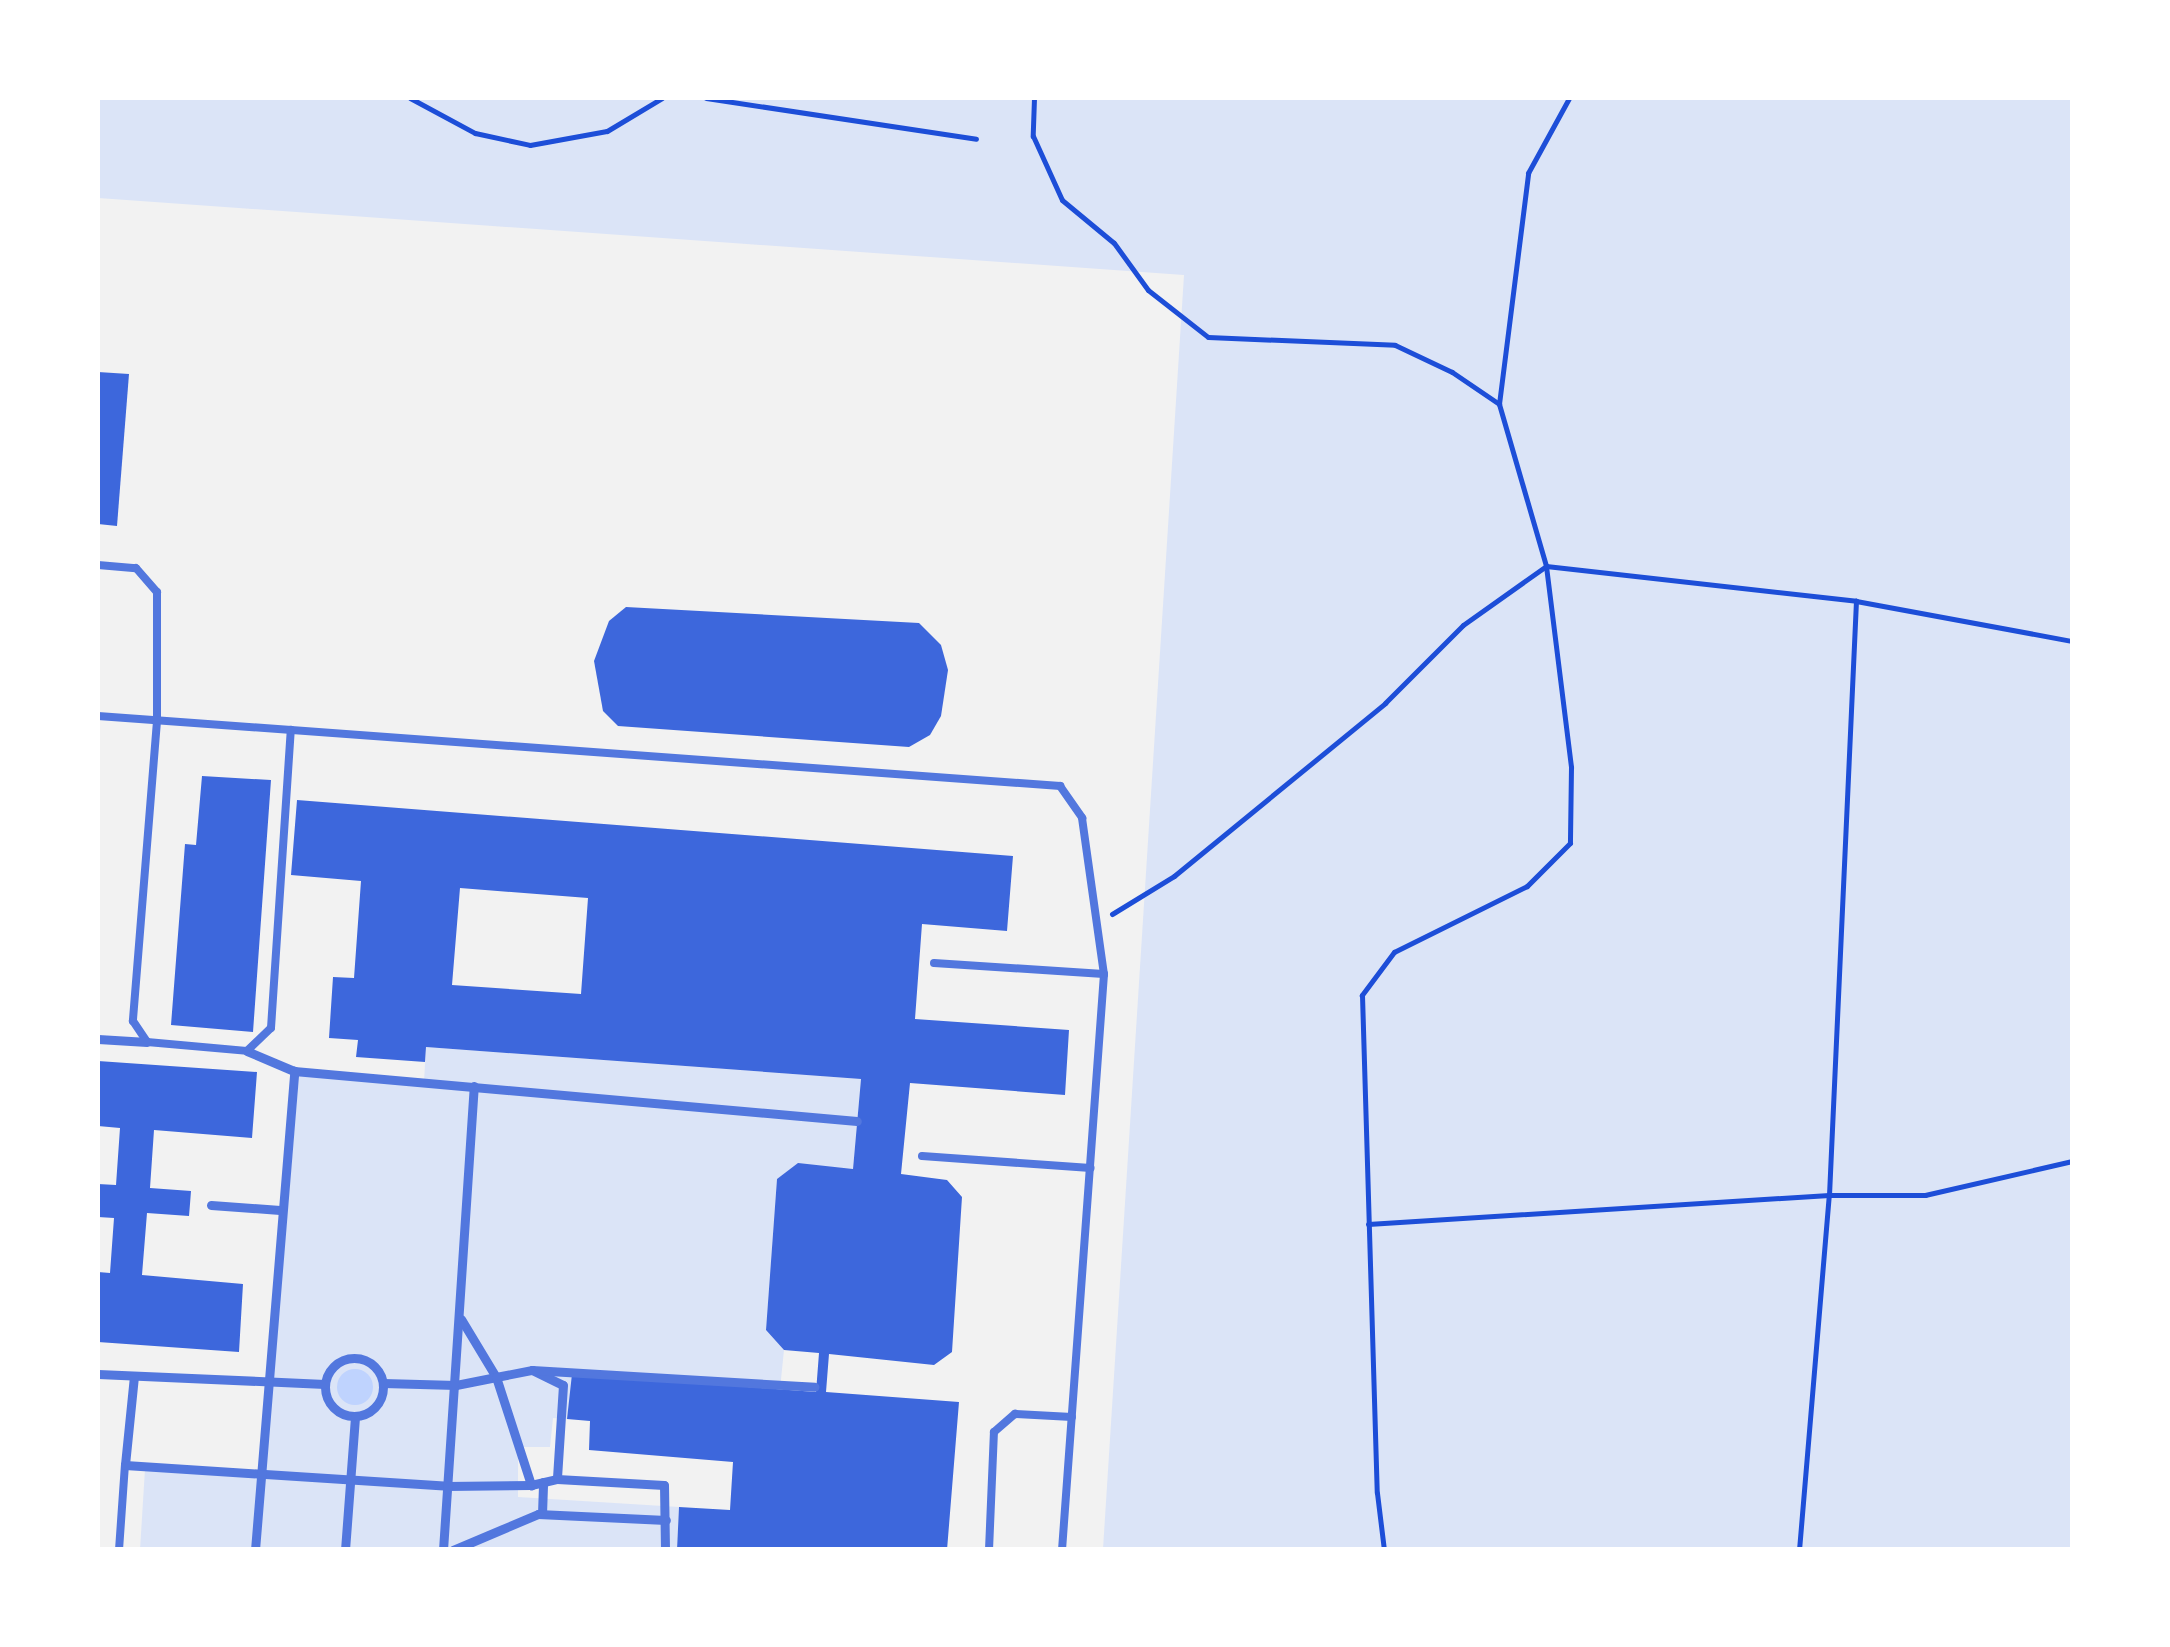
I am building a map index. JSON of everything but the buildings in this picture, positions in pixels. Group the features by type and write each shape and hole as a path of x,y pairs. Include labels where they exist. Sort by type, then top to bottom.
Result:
{"street":[{"path":"98,1039 147,1042"},
{"path":"247,1051 294,1071 857,1120"},
{"path":"255,1550 294,1071"},
{"path":"443,1550 474,1086"},
{"path":"211,1205 280,1210"},
{"path":"460,1317 496,1376 531,1485"},
{"path":"358,1358 375,1366 383,1382 373,1409 355,1416 336,1410 325,1384 340,1361 358,1358"},
{"path":"532,1370 563,1385 557,1479"},
{"path":"383,1382 456,1384 532,1370 814,1387"},
{"path":"98,1374 325,1384"},
{"path":"134,1376 126,1464 447,1486 531,1485 557,1479 664,1485 665,1550"},
{"path":"345,1550 355,1416"},
{"path":"542,1514 543,1482"},
{"path":"453,1550 542,1514 666,1520"}],"lane":[{"path":"98,565 136,568 157,592 157,721 133,1021 147,1042 247,1051 271,1028 291,730"},
{"path":"98,716 1060,786 1082,818 1104,974 1062,1550"},
{"path":"934,962 1104,974"},
{"path":"922,1156 1091,1168"},
{"path":"989,1550 994,1432 1015,1414 1072,1416"},
{"path":"119,1550 126,1464"}],"path":[{"path":"410,98 475,133 530,145 607,131 662,98"},
{"path":"706,98 976,139"},
{"path":"1034,98 1033,136 1062,200 1114,243 1148,290 1208,338 1395,345 1452,372 1499,404"},
{"path":"1384,1550 1368,1224 1362,995 1394,952 1527,886 1570,843 1571,768 1546,566 1499,404 1528,172 1568,98"},
{"path":"1096,923 1174,876 1385,703 1463,625 1546,566 1856,601 2072,641"},
{"path":"1799,1550 1829,1194 1856,601"},
{"path":"1368,1224 1829,1194 1925,1195 2072,1162"}],"shaded area":[{"path":"98,98 2072,98 2072,1549 1103,1549 1184,275 98,198"},
{"path":"426,1047 861,1079 853,1169 798,1164 777,1179 766,1330 784,1350 780,1389 573,1375 567,1419 553,1418 550,1447 518,1447 518,1497 679,1507 677,1549 140,1550 145,1469 265,1476 299,1076 424,1082"}],"water":[{"path":"355,1369 368,1374 373,1387 368,1400 355,1405 342,1400 337,1387 342,1374"}]}
